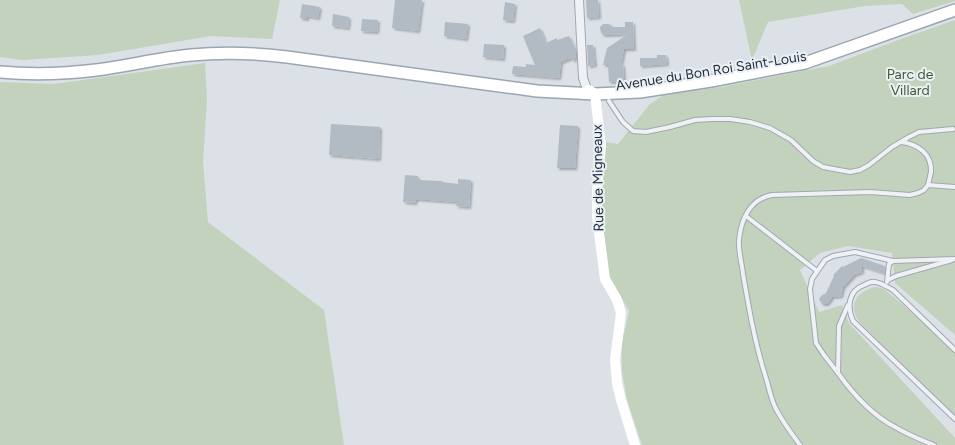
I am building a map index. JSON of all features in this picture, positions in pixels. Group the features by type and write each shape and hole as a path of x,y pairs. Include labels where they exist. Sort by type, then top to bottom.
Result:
{"main road":[{"name":"Avenue du Bon Roi Saint-Louis","path":"0,72 19,74 68,73 170,57 226,53 266,55 513,88 591,91 644,85 799,58 955,10"}],"street":[{"path":"579,0 583,78 591,91"},
{"name":"Rue de Migneaux","path":"591,91 600,146 597,217 606,279 617,300 621,313 615,360 617,383 620,400 635,445"}],"lane":[{"path":"609,101 623,122 633,131 646,132 695,120 730,119 750,122 770,128 790,140 813,161 824,167 850,172 860,170 869,165 892,147 919,132 953,129"},
{"path":"800,445 775,407 758,356 749,313 739,242 746,216 753,204 764,197 772,195 870,192 918,194 928,185 931,171 929,162 926,154 920,148 911,143 902,142"},
{"path":"928,185 955,187"},
{"path":"746,216 817,271"},
{"path":"934,445 894,427 859,400 816,343 810,289 812,279 825,260 845,253 855,252 893,261 955,259"},
{"path":"884,285 888,280 896,276 955,259"},
{"path":"888,280 890,264 893,261"},
{"path":"838,373 840,326 852,294 861,286 873,281 893,290 955,350"},
{"path":"849,304 849,312 853,321 955,419"}],"green space":[{"path":"0,0 280,0 272,39 211,36 98,55 22,60 0,57"},
{"path":"739,0 955,1 913,14 902,4 865,6 768,22 752,60"},
{"name":"Parc de Villard","path":"955,20 955,335 895,283 892,253 848,246 820,253 800,270 819,312 842,305 849,323 955,438 955,445 642,445 627,400 622,372 621,335 624,334 629,311 608,274 601,205 605,142 618,144 649,105 663,95 721,87 829,66"},
{"path":"205,63 207,98 203,162 208,222 324,310 344,445 0,445 0,82 54,84"},
{"path":"882,288 889,293 955,352 955,418 858,320 854,308 857,297 868,289"}],"building":[{"path":"395,0 422,0 418,31 392,28"},
{"path":"586,0 598,0 599,17 587,18"},
{"path":"505,2 515,4 513,21 503,20"},
{"path":"302,4 320,7 318,18 307,16 307,19 300,18"},
{"path":"333,14 349,17 348,28 332,26"},
{"path":"362,19 378,20 377,32 361,31"},
{"path":"445,22 468,24 466,39 444,36"},
{"path":"625,22 633,22 634,49 624,49 621,64 623,64 624,81 609,82 608,65 603,65 607,48 628,34 604,35 601,33 600,27 603,24 609,24 613,27 625,27"},
{"path":"540,28 546,43 557,38 557,40 569,36 576,51 574,61 571,58 561,62 559,78 512,74 513,66 526,67 526,64 535,65 523,36"},
{"path":"484,44 504,45 503,59 483,57"},
{"path":"587,45 593,45 595,65 588,66"},
{"path":"657,55 666,55 667,64 640,66 640,58 657,58"},
{"path":"331,124 380,127 379,159 329,155"},
{"path":"560,125 578,126 575,168 557,168"},
{"path":"405,175 418,176 417,180 458,184 458,179 471,180 469,207 456,206 457,202 416,199 415,203 403,202"},
{"path":"861,258 885,266 884,273 862,266 862,272 854,275 843,287 841,296 832,297 827,304 822,304 819,299 826,293 833,275 842,266"}]}
